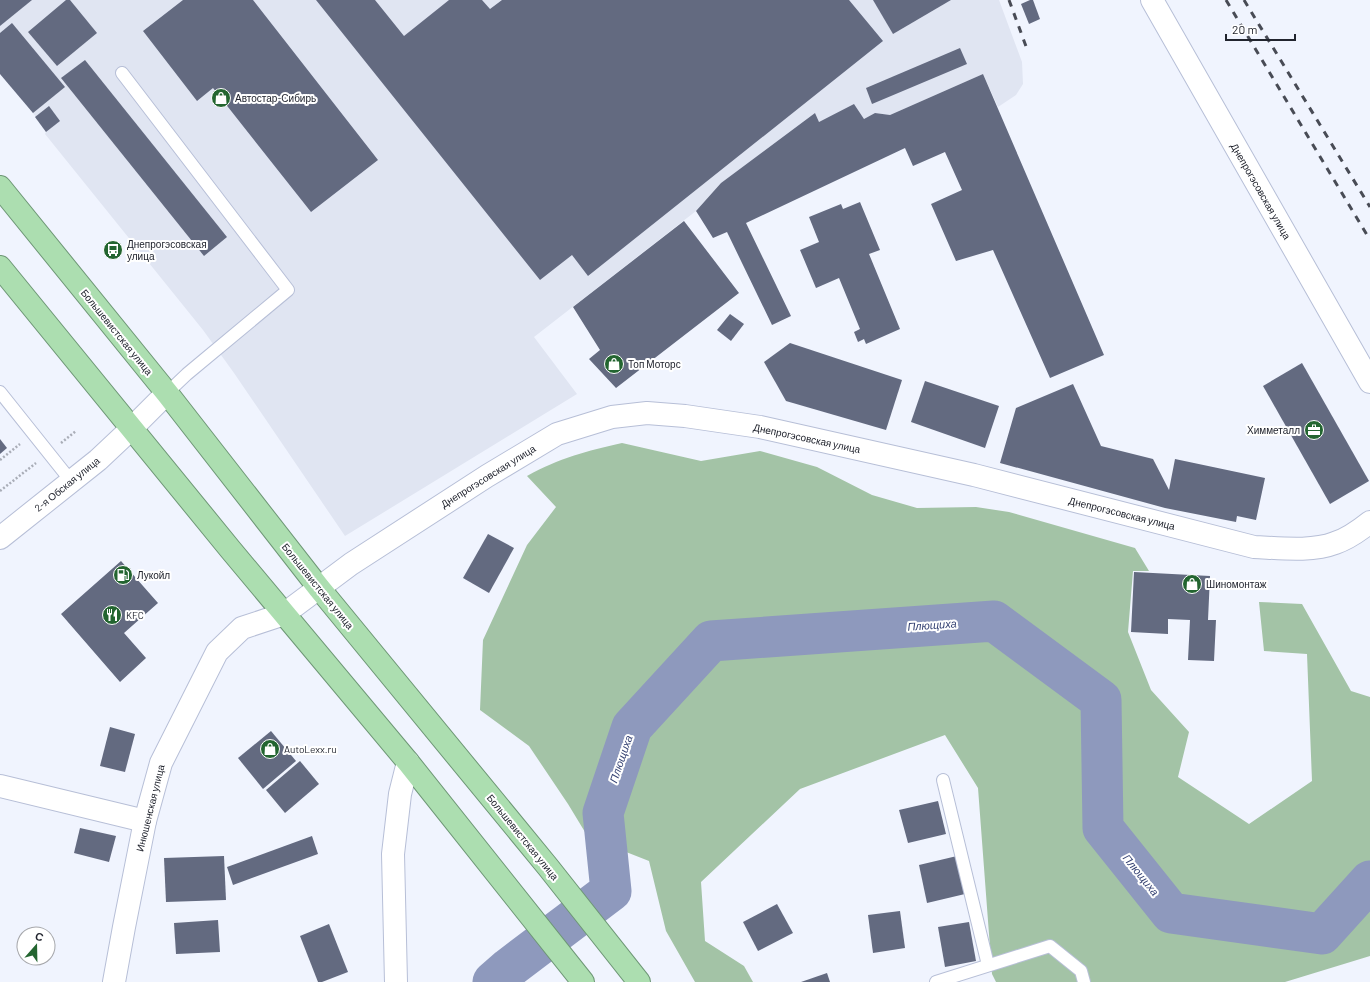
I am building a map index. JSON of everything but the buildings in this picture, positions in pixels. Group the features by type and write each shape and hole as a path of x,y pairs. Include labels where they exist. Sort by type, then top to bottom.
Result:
{"highway":[{"name":"Большевистская улица","path":"0,187 167,393 320,588 639,982"},
{"path":"0,267 131,429 408,762 582,982"}],"street":[{"name":"Днепрогэсовская улица","path":"1152,0 1370,382"},
{"name":"2-я Обская улица","path":"0,538 98,460 167,393"},
{"name":"Днепрогэсовская улица","path":"284,614 351,564 487,476 557,434 612,417 647,413 685,416 760,427 974,475 1254,547 1300,548 1335,543 1370,522"},
{"name":"Инюшенская улица","path":"114,982 145,821 161,763 217,652 242,628 284,614"},
{"path":"396,982 393,854 400,794 408,762"},
{"path":"0,786 145,821"}],"lane":[{"path":"122,73 288,290 187,374 167,393"},
{"path":"0,392 71,481"},
{"path":"943,780 988,965"},
{"path":"936,982 1050,946 1081,971 1084,982"}],"path":[{"path":"0,460 26,439"}],"shaded area":[{"path":"0,0 999,0 1022,62 1023,84 1016,95 998,107 983,74 890,115 875,113 864,119 854,105 819,122 815,113 721,183 696,211 534,337 577,394 345,536 203,330 45,134 46,132 33,113 0,74"}],"green space":[{"path":"622,443 701,461 760,451 817,467 872,495 917,508 976,507 1009,512 1135,548 1149,571 1133,571 1128,632 1151,690 1189,732 1178,777 1249,824 1312,781 1307,654 1264,651 1259,602 1302,604 1351,691 1370,697 1370,956 1285,982 996,982 992,974 978,788 945,735 800,789 701,882 705,941 744,966 753,982 695,982 666,931 649,861 588,837 529,746 480,710 483,640 527,545 556,507 527,476 550,464 573,456"}],"waterway":[{"name":"Плющиха","path":"493,982 509,968 611,891 603,813 632,727 711,641 994,621 1101,700 1103,828 1171,913 1322,934 1370,881"}],"railway":[{"path":"1009,0 1027,49"},
{"path":"1226,0 1370,240"},
{"path":"1244,0 1370,207"}],"place":[{"name":"Автостар-Сибирь","path":"221,98"},
{"name":"Днепрогэсовская улица","path":"113,250"},
{"name":"Топ Моторс","path":"614,364"},
{"name":"Химметалл","path":"1314,430"},
{"name":"Лукойл","path":"123,575"},
{"name":"Шиномонтаж","path":"1192,584"},
{"name":"KFC","path":"112,615"},
{"name":"AutoLexx.ru","path":"270,749"}]}
